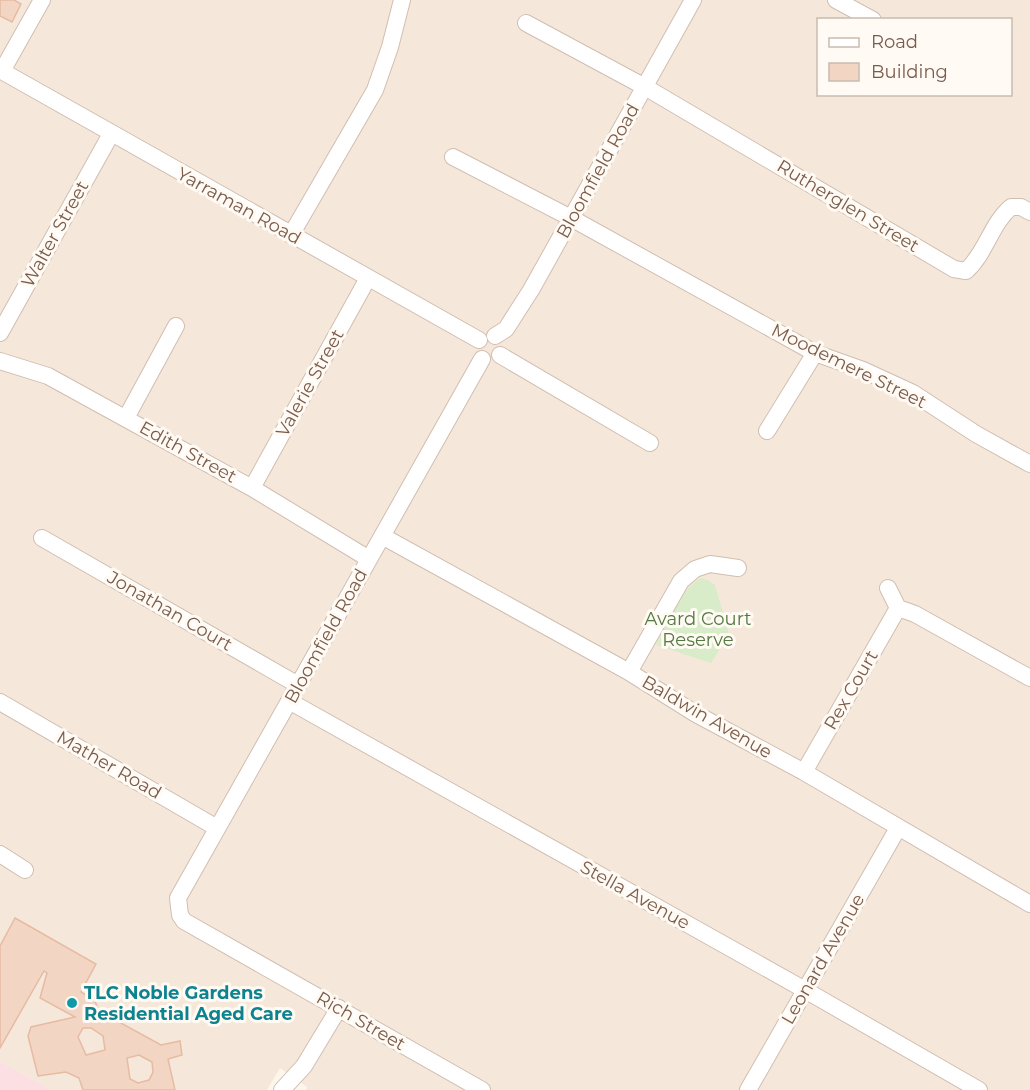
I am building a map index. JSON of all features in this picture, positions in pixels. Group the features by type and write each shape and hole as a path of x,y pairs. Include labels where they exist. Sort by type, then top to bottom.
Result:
{"street":[{"path":"1,71 42,0"},
{"path":"291,235 375,90 390,47 402,0"},
{"name":"Bloomfield Road","path":"495,336 506,329 531,290 693,0"},
{"path":"836,0 869,18"},
{"path":"526,23 645,87"},
{"name":"Yarraman Road","path":"1,71 479,340"},
{"name":"Rutherglen Street","path":"645,87 954,269 966,270 975,262 1003,214 1011,207 1021,207 1030,212"},
{"name":"Walter Street","path":"0,333 111,134"},
{"name":"Moodemere Street","path":"453,157 571,218 815,353 863,370 913,393 976,434 1030,464"},
{"name":"Valerie Street","path":"252,488 368,278"},
{"path":"126,418 176,326"},
{"path":"488,334 495,336 501,342 500,355 490,361 482,359 476,348 479,340 488,334"},
{"path":"767,431 815,353"},
{"path":"500,355 650,443"},
{"name":"Bloomfield Road","path":"180,915 178,898 482,359"},
{"name":"Edith Street","path":"0,361 48,376 252,488 369,559"},
{"name":"Baldwin Avenue","path":"382,536 629,672 696,714 804,772 1030,904"},
{"name":"Jonathan Court","path":"42,538 298,685"},
{"path":"629,672 681,581 695,569 710,564 738,568"},
{"path":"888,588 898,608 915,614 1030,678"},
{"name":"Rex Court","path":"804,772 898,608"},
{"name":"Stella Avenue","path":"289,701 979,1090"},
{"name":"Mather Road","path":"0,702 218,828"},
{"name":"Leonard Avenue","path":"748,1090 898,828"},
{"path":"0,854 25,870"},
{"name":"Rich Street","path":"180,915 184,921 482,1090"},
{"path":"282,1090 304,1066 339,1008"}],"shaded area":[{"path":"0,0 1030,0 1030,1090 306,1090 307,1087 280,1068 267,1090 51,1090 0,1061"},
{"path":"0,1061 51,1090 0,1090"}],"green space":[{"name":"Avard Court Reserve","path":"701,578 715,585 729,634 711,663 656,645 680,598 693,583"}],"building":[{"path":"0,0 14,0 21,4 12,22 0,16"},
{"name":"TLC Noble Gardens Residential Aged Care","path":"15,918 96,964 81,992 95,1001 99,1011 161,1045 180,1041 182,1055 168,1059 175,1090 83,1090 79,1078 66,1072 38,1076 28,1036 31,1027 75,1017 40,998 47,973 44,971 0,1048 0,946","holes":["83,1028 91,1028 103,1036 105,1050 86,1055 78,1037","139,1055 152,1062 153,1072 149,1080 138,1083 130,1079 127,1058"]}],"place":[{"name":"TLC Noble Gardens Residential Aged Care","path":"72,1003"}]}
